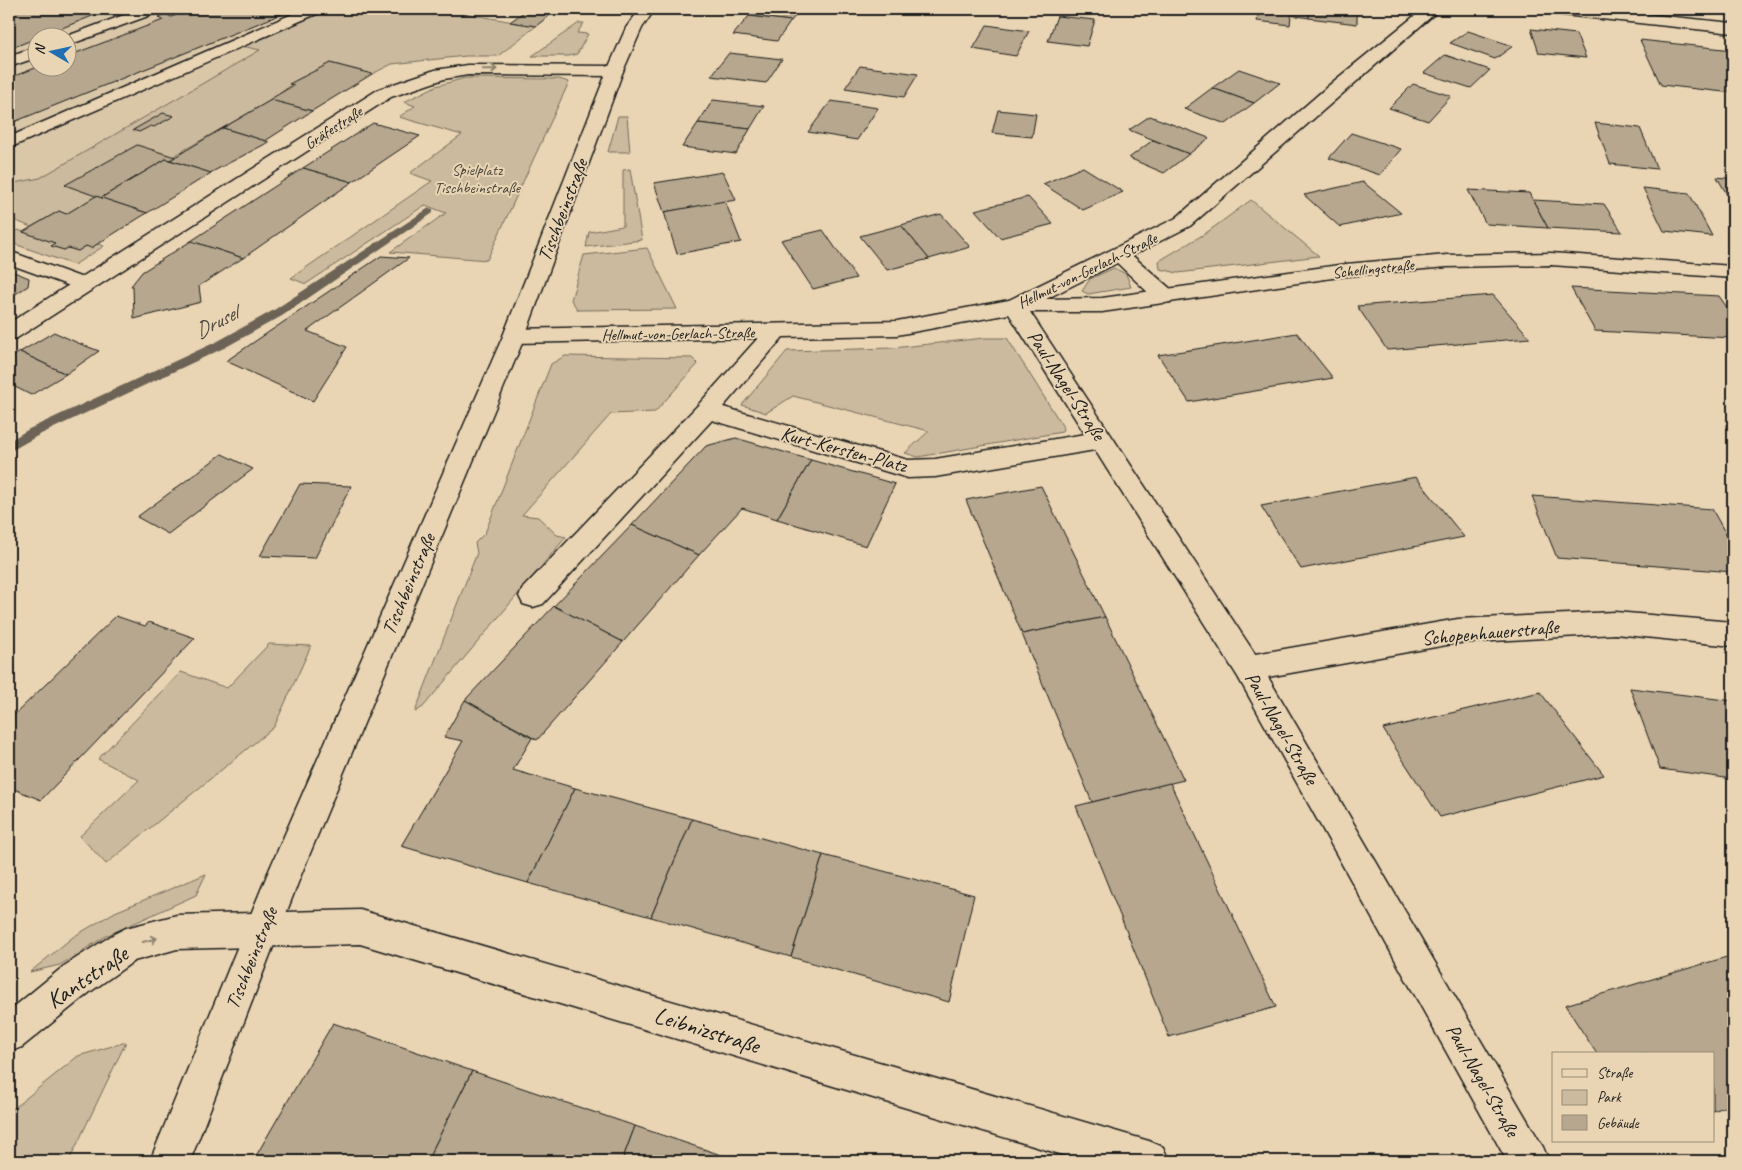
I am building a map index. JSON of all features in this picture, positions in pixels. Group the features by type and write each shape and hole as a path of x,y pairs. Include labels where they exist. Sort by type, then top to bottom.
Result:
{"street":[{"path":"78,36 154,9"},
{"path":"9,143 316,9"},
{"name":"Tischbeinstraße","path":"170,1161 262,930 514,336 615,71 634,28 647,9"},
{"name":"Hellmut-von-Gerlach-Straße","path":"514,336 897,328 1015,306 1183,222 1340,85 1432,9"},
{"path":"1554,9 1733,28"},
{"path":"9,62 28,55"},
{"name":"Gräfestraße","path":"9,333 385,94 441,74 488,69 615,71"},
{"path":"1120,255 1165,296"},
{"path":"9,257 84,285"},
{"name":"Schellingstraße","path":"1015,306 1102,305 1346,270 1447,261 1550,259 1733,272"},
{"name":"Paul-Nagel-Straße","path":"1015,306 1248,668 1529,1161"},
{"path":"533,596 707,410 776,332"},
{"name":"Kurt-Kersten-Platz","path":"707,410 908,469 935,468 1102,440"},
{"name":"Schopenhauerstraße","path":"1248,668 1458,631 1614,623 1733,634"},
{"name":"Leibnizstraße","path":"262,930 360,927 1149,1161"},
{"name":"Kantstraße","path":"9,1034 77,979 126,946 177,932 262,930"}],"shaded area":[{"path":"9,9 343,9 9,196"}],"green space":[{"path":"331,9 440,9 536,26 498,56 466,56 392,64 372,74 330,63 306,78 302,77 271,100 101,198 96,196 66,214 59,211 31,227 9,218 9,184 40,178 260,50 242,46"},
{"path":"579,23 584,23 577,33 588,34 577,54 569,56 532,56"},
{"name":"Spielplatz Tischbeinstraße","path":"465,78 559,79 569,82 487,260 390,252 446,213 425,205 306,284 291,278 432,181 410,173 462,135 399,117 415,106 404,102 436,86"},
{"path":"618,116 627,116 630,152 608,152"},
{"path":"630,169 642,240 586,247 589,232 623,226 623,170"},
{"path":"1251,200 1319,256 1178,273 1160,269 1159,261 1206,233"},
{"path":"18,230 55,243 52,246 64,250 68,248 78,251 94,244 104,246 74,265 9,242 9,235"},
{"path":"647,248 677,309 578,310 571,300 584,255"},
{"path":"1114,268 1126,274 1131,287 1088,294 1082,291 1090,279"},
{"path":"984,338 1007,338 1063,427 1062,432 918,457 905,453 929,431 793,396 766,413 742,405 787,351 893,348"},
{"path":"565,356 692,358 698,364 655,412 611,414 522,515 538,517 557,535 566,537 423,707 415,712 477,553 475,543 485,533 551,364"},
{"path":"269,644 311,646 274,727 106,864 80,836 139,780 98,759 181,672 227,688"},
{"path":"206,874 196,895 106,936 60,965 30,972 73,937 115,912"},
{"path":"126,1042 69,1161 9,1161 9,1112 78,1056"}],"building":[{"path":"9,9 110,9 62,28 28,28 28,41 9,49"},
{"path":"192,9 283,9 289,11 9,124 9,78 28,71 28,78 78,78 78,52 163,20 158,17 166,14 171,17"},
{"path":"754,9 801,9 791,21 749,16"},
{"path":"1259,9 1310,9 1309,18 1291,15 1290,25 1257,21"},
{"path":"1310,9 1357,9 1357,24 1309,18"},
{"path":"525,11 550,15 536,26 510,22"},
{"path":"749,16 791,21 777,41 733,35"},
{"path":"1057,16 1095,20 1087,46 1048,41"},
{"path":"987,25 1029,31 1016,56 973,49"},
{"path":"1531,29 1576,34 1586,58 1539,53"},
{"path":"1468,31 1513,46 1495,59 1450,43"},
{"path":"1640,40 1733,50 1733,93 1661,85"},
{"path":"729,53 782,59 766,83 711,76"},
{"path":"1445,55 1490,70 1471,88 1424,73"},
{"path":"330,63 372,74 312,111 269,100 294,85 289,84"},
{"path":"860,66 918,74 904,97 845,88"},
{"path":"1239,69 1280,83 1254,103 1212,88"},
{"path":"1413,84 1451,96 1428,121 1389,108"},
{"path":"1212,88 1254,103 1226,124 1184,109"},
{"path":"271,100 312,111 265,141 223,128"},
{"path":"713,100 764,106 750,129 698,123"},
{"path":"831,101 878,108 857,140 808,132"},
{"path":"998,110 1036,114 1032,137 992,133"},
{"path":"163,113 174,116 154,127 151,126 139,132 133,130"},
{"path":"1150,116 1209,138 1189,154 1129,130"},
{"path":"373,123 420,136 352,182 303,168"},
{"path":"698,123 750,129 736,154 682,147"},
{"path":"1595,123 1640,128 1657,169 1610,164"},
{"path":"223,128 269,142 210,173 170,160"},
{"path":"1351,133 1401,149 1380,175 1329,158"},
{"path":"1153,140 1189,154 1164,173 1129,158"},
{"path":"137,145 175,157 170,160 166,159 101,198 65,185"},
{"path":"166,159 211,173 147,213 101,198"},
{"path":"1083,167 1123,192 1083,210 1043,184"},
{"path":"303,168 352,182 243,258 191,241"},
{"path":"723,172 736,200 664,212 654,183"},
{"path":"1717,177 1733,179 1733,205"},
{"path":"1363,182 1401,213 1340,227 1304,195"},
{"path":"1643,188 1689,193 1712,236 1664,231"},
{"path":"1468,190 1529,193 1548,228 1486,224"},
{"path":"96,196 147,213 91,248 86,246 78,251 68,248 64,250 51,246 55,243 23,232 59,211 66,214"},
{"path":"1028,197 1053,224 1000,238 975,210"},
{"path":"1533,200 1604,204 1622,232 1548,228"},
{"path":"725,201 741,242 677,254 664,212"},
{"path":"941,214 970,247 929,259 901,225"},
{"path":"901,225 929,259 887,270 860,236"},
{"path":"823,230 856,278 813,289 781,240"},
{"path":"191,241 243,258 199,286 201,302 134,319 133,286 131,286 142,272"},
{"path":"381,256 409,258 307,331 347,347 313,401 226,361"},
{"path":"9,270 29,278 28,286 9,298"},
{"path":"1571,288 1719,296 1733,316 1733,338 1595,331"},
{"path":"1493,295 1530,338 1387,350 1357,306"},
{"path":"54,332 99,351 66,374 20,352"},
{"path":"1297,333 1333,378 1189,402 1158,355"},
{"path":"20,352 66,374 31,395 9,384 9,359"},
{"path":"736,438 811,460 777,519 742,508 699,555 632,525 706,446"},
{"path":"222,454 253,469 168,534 137,517"},
{"path":"811,460 895,484 866,546 777,519"},
{"path":"1416,477 1464,537 1301,569 1261,506"},
{"path":"300,484 351,486 315,558 260,556"},
{"path":"1041,486 1105,617 1022,634 966,500"},
{"path":"1532,496 1712,509 1733,547 1733,572 1557,558"},
{"path":"632,525 699,555 623,642 554,606"},
{"path":"554,606 623,642 537,740 465,700"},
{"path":"116,616 145,626 149,622 195,638 41,800 9,787 9,720"},
{"path":"1105,617 1184,780 1092,802 1022,634"},
{"path":"1630,688 1733,701 1733,779 1660,769"},
{"path":"1540,692 1604,775 1440,817 1383,729"},
{"path":"465,700 532,738 513,770 575,788 528,883 401,846 463,741 444,737"},
{"path":"1170,783 1276,1007 1169,1037 1076,806"},
{"path":"575,788 692,819 651,917 528,883"},
{"path":"692,819 823,855 791,957 651,917"},
{"path":"823,855 974,895 949,1002 791,957"},
{"path":"1730,956 1733,960 1733,1104 1714,1111 1714,1052 1596,1052 1565,1005"},
{"path":"333,1023 472,1071 427,1161 253,1161"},
{"path":"472,1071 635,1126 622,1161 427,1161"},
{"path":"635,1126 739,1161 622,1161"}],"waterway":[{"name":"Drusel","path":"9,447 34,432 222,344 278,313 429,211"}]}
